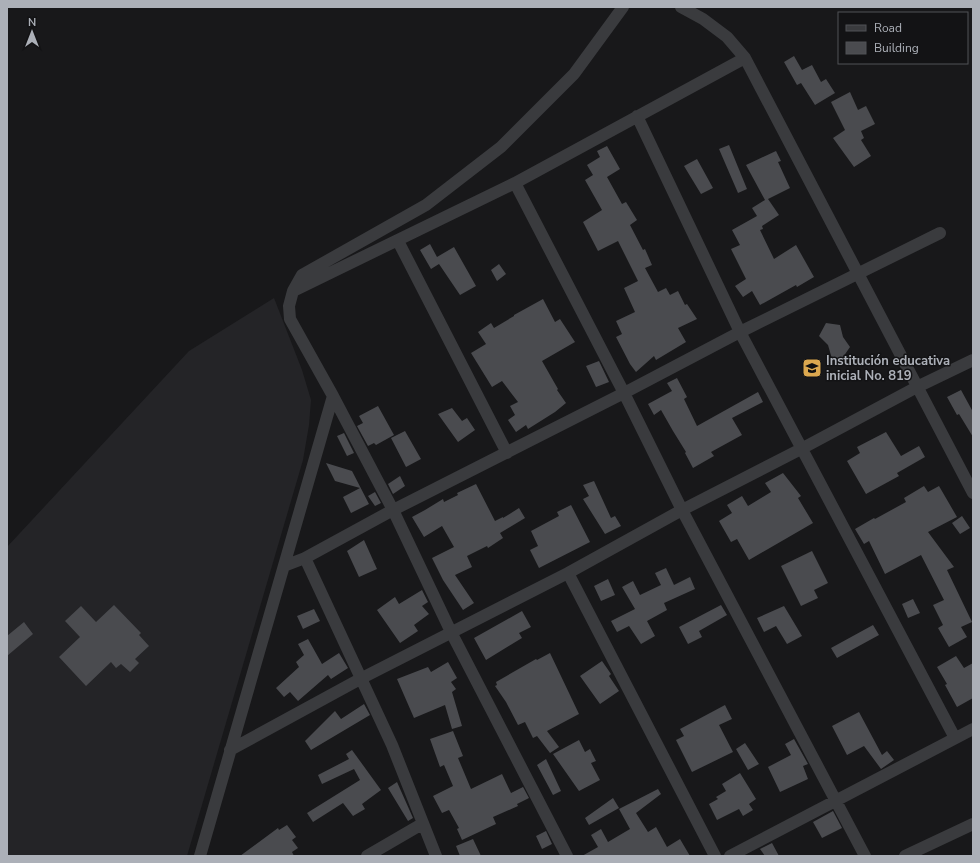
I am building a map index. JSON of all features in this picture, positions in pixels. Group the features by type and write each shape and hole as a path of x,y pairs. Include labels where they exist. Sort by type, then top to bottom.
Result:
{"street":[{"path":"567,856 451,632 393,510 333,396 290,319 289,306 302,274 426,205 501,147 574,74 623,7"},
{"path":"681,7 703,19 727,38 745,58 973,493"},
{"path":"294,291 515,183 745,58"},
{"path":"636,116 740,332 955,738"},
{"path":"515,183 624,393 682,510 864,856"},
{"path":"284,566 305,558 393,510 624,393 740,332 940,233"},
{"path":"398,241 507,453"},
{"path":"230,750 362,678 568,573 682,510 917,387 973,360"},
{"path":"200,856 333,396"},
{"path":"305,558 392,745 422,824 436,856"},
{"path":"568,573 715,856"},
{"path":"730,856 973,729"},
{"path":"367,856 422,824"},
{"path":"905,856 973,824"}],"shaded area":[{"path":"274,298 302,370 311,400 309,425 303,460 187,856 7,856 7,547 189,351"}],"building":[{"path":"794,56 802,70 812,65 821,82 826,79 835,93 815,105 801,83 797,85 784,62"},
{"path":"850,92 858,110 866,106 875,124 861,131 864,138 861,140 871,156 854,167 833,138 845,130 831,102"},
{"path":"729,145 747,189 738,193 719,149"},
{"path":"607,146 620,169 607,177 622,204 626,202 637,220 630,225 643,250 645,249 652,265 645,268 658,292 666,288 670,295 678,291 685,305 687,304 697,319 678,328 686,342 656,360 654,356 636,372 630,364 616,337 622,334 616,321 635,312 624,288 638,281 618,241 598,251 583,222 602,210 585,180 593,175 587,165 600,157 597,151"},
{"path":"776,151 781,161 778,162 790,188 768,199 779,215 762,226 763,229 760,230 774,259 796,245 814,277 760,305 752,291 743,297 735,286 746,279 731,249 740,245 732,230 757,216 752,208 765,200 746,165"},
{"path":"697,159 713,188 701,194 684,166"},
{"path":"430,244 437,257 454,247 476,286 460,295 439,264 431,269 420,250"},
{"path":"499,264 506,274 497,281 491,270"},
{"path":"543,299 555,322 560,319 575,342 542,361 558,389 557,390 566,403 555,412 528,429 526,425 516,432 508,420 515,415 510,406 518,402 502,381 492,387 471,353 486,344 478,332 491,323 494,328"},
{"path":"826,323 840,325 843,337 850,347 841,360 832,359 828,345 819,336"},
{"path":"599,361 609,382 596,387 586,366"},
{"path":"677,378 687,397 684,399 697,426 758,392 763,402 732,418 742,435 711,452 714,456 693,468 685,453 686,452 661,410 654,415 648,404 672,391 667,383"},
{"path":"961,390 973,412 973,437 959,414 957,415 947,397"},
{"path":"378,406 394,435 376,445 374,443 368,446 357,426 363,423 359,416"},
{"path":"452,408 462,421 467,418 475,430 458,442 438,414"},
{"path":"405,431 421,459 406,467 391,438"},
{"path":"886,432 901,456 919,446 925,457 897,473 899,476 866,494 847,461 860,453 857,447"},
{"path":"344,433 354,453 347,456 337,436"},
{"path":"326,463 352,471 369,504 351,513 343,497 360,488 335,481"},
{"path":"783,473 801,496 798,498 813,523 749,560 737,539 731,542 719,521 732,513 727,505 742,496 748,506 771,492 765,483"},
{"path":"400,476 405,486 393,494 388,484"},
{"path":"594,481 611,518 615,516 621,526 605,534 583,499 589,496 583,485"},
{"path":"476,484 495,521 519,508 525,518 500,533 503,538 488,548 487,546 467,556 472,567 455,575 474,603 463,610 443,580 432,558 454,547 442,526 424,537 412,517 443,499 444,502 458,495 457,493"},
{"path":"924,486 928,492 939,486 957,517 928,532 954,567 947,570 972,622 961,627 967,637 949,647 938,628 943,625 933,605 944,600 921,555 885,574 869,541 864,544 855,529 906,502 904,498"},
{"path":"375,492 381,503 375,506 368,496"},
{"path":"571,505 590,542 539,568 530,550 538,546 531,531 559,516 557,512"},
{"path":"962,516 970,528 960,534 952,523"},
{"path":"364,540 377,569 359,577 347,551"},
{"path":"812,551 828,583 814,590 818,598 801,606 781,566"},
{"path":"666,568 674,585 690,577 695,589 664,603 667,610 647,621 655,636 641,644 629,626 617,632 611,621 635,609 622,587 633,581 640,595 661,585 655,573"},
{"path":"608,579 615,595 601,601 594,586"},
{"path":"422,590 428,602 422,606 429,614 414,625 418,631 400,643 377,610 395,597 399,604"},
{"path":"913,599 920,613 908,618 902,604"},
{"path":"114,605 141,633 139,635 149,646 135,659 139,663 130,672 121,664 116,668 111,662 86,686 59,657 80,637 65,621 81,606 96,622"},
{"path":"721,605 727,615 699,631 702,637 688,644 679,627"},
{"path":"784,606 802,636 787,644 776,626 764,632 757,618"},
{"path":"314,609 320,621 303,629 297,616"},
{"path":"522,611 531,627 519,633 522,638 486,660 474,638"},
{"path":"24,622 33,634 7,656 7,636"},
{"path":"873,625 879,635 837,658 831,648"},
{"path":"308,639 322,664 339,653 348,668 331,679 328,675 298,701 290,692 284,697 276,688 299,667 296,662 304,655 298,644"},
{"path":"550,653 579,714 547,731 559,747 550,753 537,736 533,738 525,722 518,725 506,702 495,686 497,685 496,682 536,659 537,660"},
{"path":"956,656 964,668 973,663 973,698 957,707 945,685 947,684 937,667"},
{"path":"602,661 611,674 609,676 619,691 600,704 580,676"},
{"path":"448,662 457,678 451,682 456,689 452,692 462,726 452,729 445,705 414,718 397,679 428,667 431,672"},
{"path":"364,704 370,715 311,750 305,741 335,711 341,719"},
{"path":"725,705 732,719 719,725 733,752 692,772 676,740 684,736 680,729"},
{"path":"859,712 882,755 887,751 894,760 881,769 864,746 847,755 832,726"},
{"path":"453,731 463,756 458,758 471,789 502,774 511,793 523,787 529,798 517,804 518,806 493,817 496,824 462,840 457,829 459,828 449,810 442,813 433,796 453,786 444,765 440,767 430,739"},
{"path":"794,739 808,764 803,766 808,779 780,792 768,767 791,755 785,744"},
{"path":"579,740 585,752 590,749 596,761 591,763 600,780 579,791 553,754"},
{"path":"745,743 759,764 748,770 736,749"},
{"path":"352,750 381,790 362,804 365,809 353,816 343,803 313,822 307,813 360,780 354,769 322,784 318,775 349,759 346,754"},
{"path":"546,759 561,791 553,795 537,765"},
{"path":"740,773 756,799 749,804 753,810 743,816 739,809 717,820 709,804 718,799 716,797 726,791 722,784"},
{"path":"397,782 413,818 408,821 388,788"},
{"path":"658,789 661,794 636,813 648,832 656,827 667,847 680,839 690,856 582,856 598,847 591,835 601,829 608,842 630,829 619,809"},
{"path":"613,798 619,808 589,825 585,818"},
{"path":"833,811 842,828 822,838 813,822"},
{"path":"287,825 296,837 292,840 298,848 292,852 294,856 240,856 278,828 279,830"},
{"path":"546,831 552,844 542,849 536,836"},
{"path":"473,839 481,856 460,856 456,846"},
{"path":"772,843 779,856 765,856 760,849"}],"place":[{"name":"Institución educativa inicial No. 819","path":"812,368"}]}
